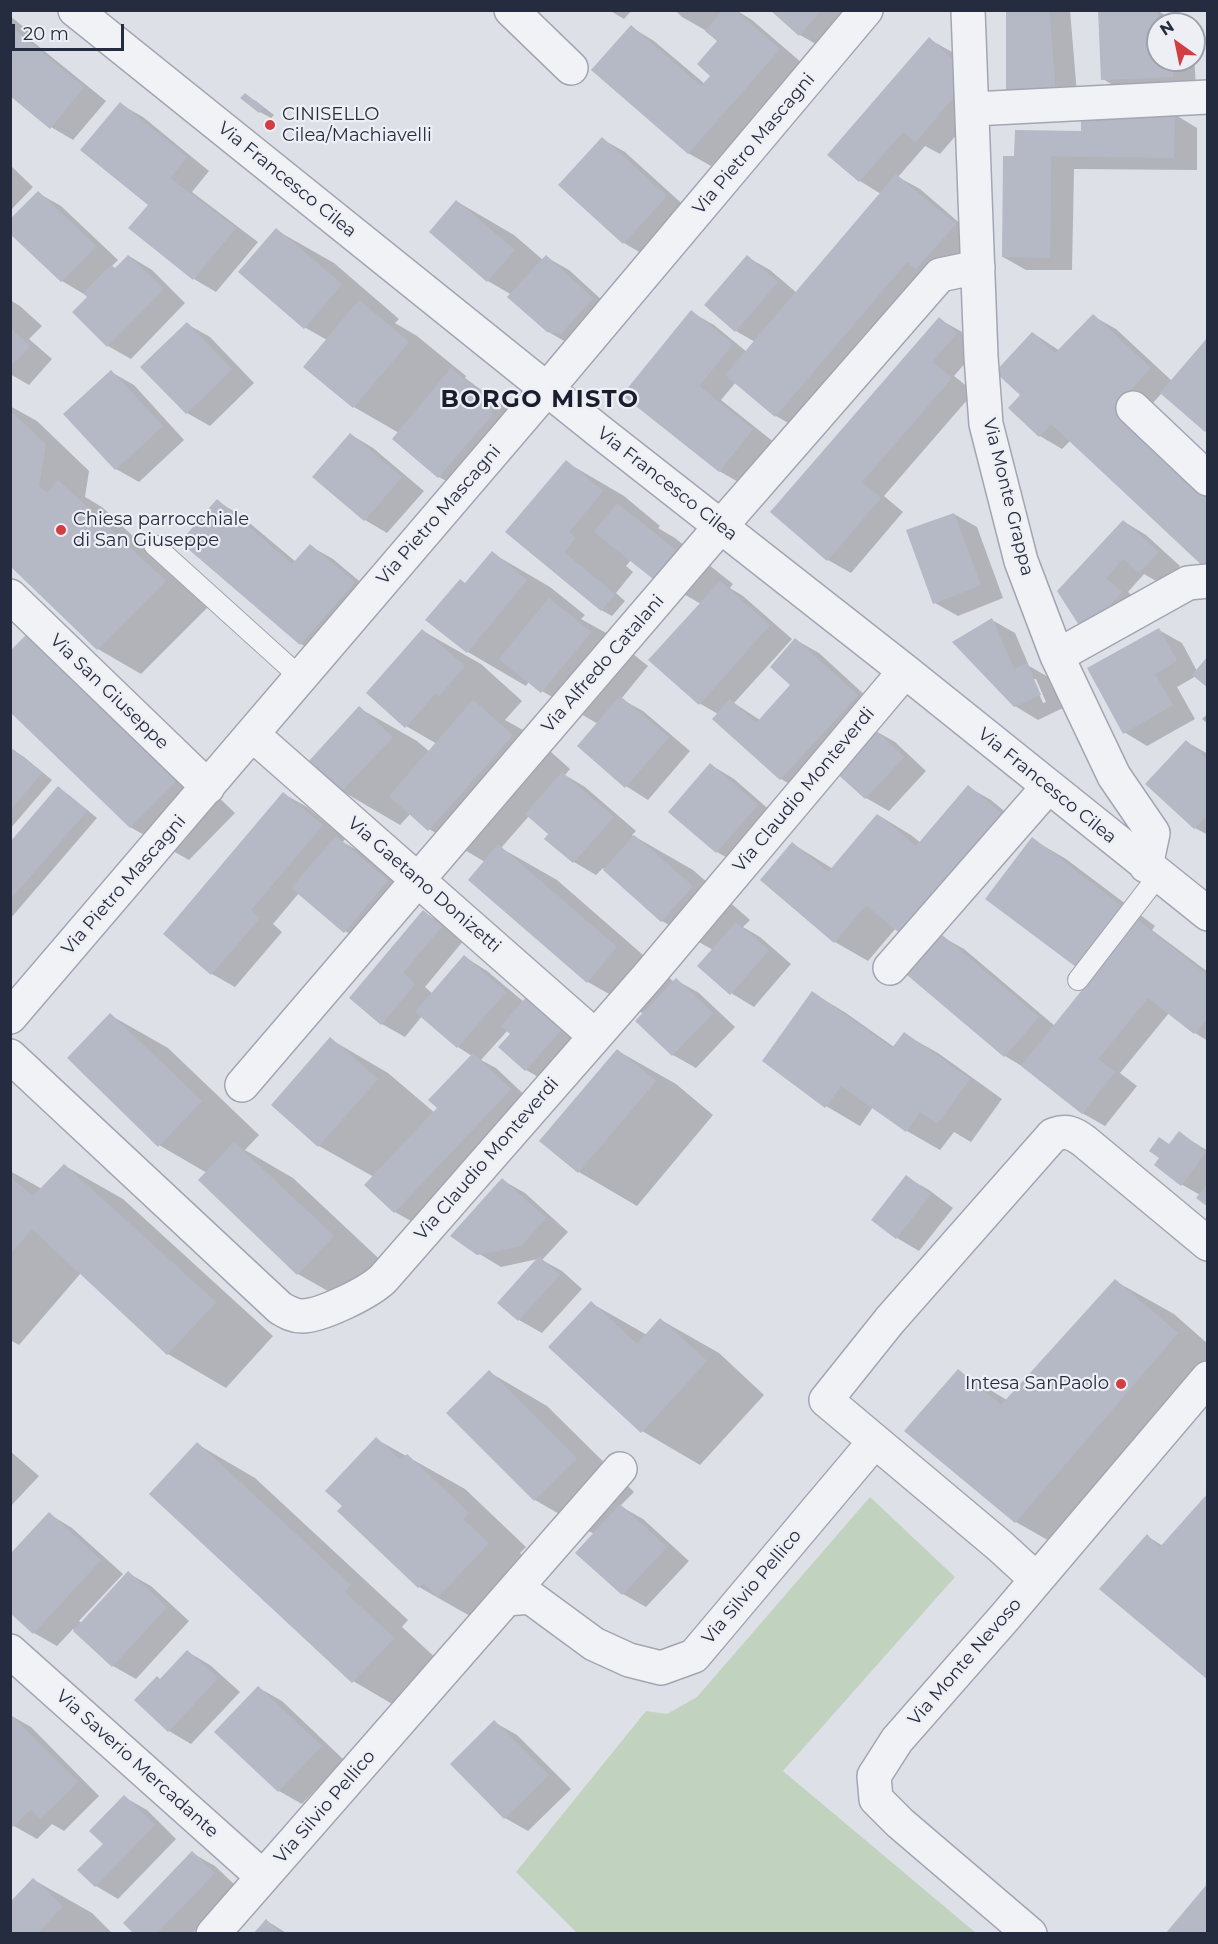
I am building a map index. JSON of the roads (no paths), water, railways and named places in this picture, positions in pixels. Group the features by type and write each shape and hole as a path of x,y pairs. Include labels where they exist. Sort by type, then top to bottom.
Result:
{"street":[{"name":"Via Francesco Cilea","path":"75,10 547,389 905,671 1152,871"},
{"path":"511,10 571,68"},
{"name":"Via Pietro Mascagni","path":"10,1017 253,735 866,10"},
{"name":"Via Monte Grappa","path":"968,10 986,424 1021,561 1057,656 1114,776 1153,833 1152,871"},
{"path":"973,109 1208,97"},
{"name":"Via Alfredo Catalani","path":"243,1085 721,526 940,275 978,267"},
{"path":"1133,408 1208,479"},
{"path":"1057,656 1188,583 1208,581"},
{"name":"Via San Giuseppe","path":"10,596 207,787"},
{"name":"Via Claudio Monteverdi","path":"10,1056 280,1308 289,1314 309,1316 365,1294 373,1288 595,1036 905,671"},
{"name":"Via Gaetano Donizetti","path":"253,735 595,1036"},
{"path":"890,968 1048,787"},
{"path":"1152,871 1208,914"},
{"path":"1036,1580 1000,1546 826,1400 890,1320 1053,1135 1072,1132 1208,1244"},
{"name":"Via Monte Nevoso","path":"1030,1934 900,1823 876,1799 874,1776 897,1740 1005,1617 1208,1377"},
{"name":"Via Silvio Pellico","path":"507,1599 530,1598 594,1644 629,1660 661,1668 694,1656 875,1441"},
{"name":"Via Silvio Pellico","path":"213,1934 620,1469"},
{"name":"Via Saverio Mercadante","path":"10,1651 263,1877"}],"lane":[{"path":"154,545 300,677"},
{"name":"Via Monte Grappa","path":"1078,980 1152,871"}],"place":[{"name":"CINISELLO Cilea/Machiavelli","path":"270,125"},
{"name":"Chiesa parrocchiale di San Giuseppe","path":"61,530"},
{"name":"Intesa SanPaolo","path":"1121,1384"}],"district":[{"name":"BORGO MISTO","path":"540,400"}]}
